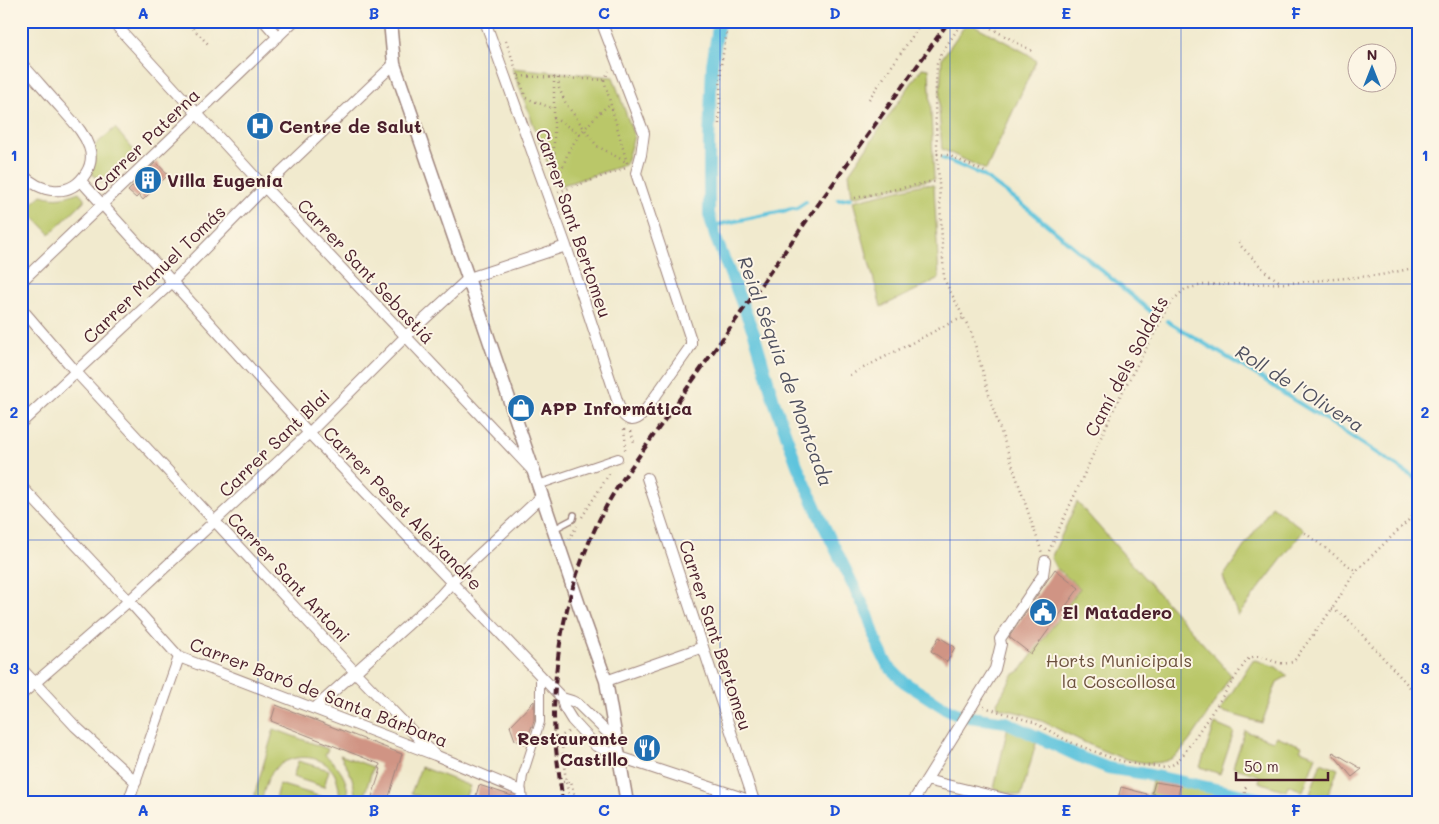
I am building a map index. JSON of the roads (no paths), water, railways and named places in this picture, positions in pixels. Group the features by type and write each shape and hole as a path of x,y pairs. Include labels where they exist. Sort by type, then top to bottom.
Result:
{"street":[{"path":"264,21 278,37"},
{"name":"Carrer Paterna","path":"21,282 294,21"},
{"path":"390,21 394,64 606,680 627,803"},
{"name":"Carrer Sant Bertomeu","path":"486,21 566,246 621,412 629,421 642,415 691,345 687,326 636,173 644,133 601,21"},
{"name":"Carrer Sant Sebastiá","path":"114,23 406,337 538,484"},
{"path":"21,63 85,137 91,155 89,167 81,181 70,188 58,190 37,186 21,173"},
{"name":"Carrer Manuel Tomás","path":"21,423 171,283 265,187 394,64"},
{"name":"Carrer Peset Aleixandre","path":"81,181 171,283 309,433 562,698"},
{"name":"Carrer Sant Blai","path":"21,696 129,601 309,433 469,278 566,246"},
{"name":"Carrer Sant Antoni","path":"21,308 76,372 355,672 435,755"},
{"path":"315,708 440,596 538,484 618,458"},
{"name":"Carrer Sant Bertomeu","path":"647,478 756,802"},
{"name":"Carrer Baró de Santa Bárbara","path":"21,486 179,657 435,755 521,791"},
{"path":"912,803 995,668 1001,644 1000,639 1043,575 1045,561"},
{"path":"606,680 703,647"},
{"path":"128,803 179,657"},
{"path":"21,668 75,726 136,782"},
{"path":"522,803 523,775 540,722 540,677"},
{"path":"617,742 578,704 562,698 564,707 572,720 596,746 620,757 756,802"},
{"path":"926,780 1022,803"}],"lane":[{"path":"553,529 570,522 573,520 574,515"}],"waterway":[{"name":"Reial Séquia de Montcada","path":"719,21 712,65 709,141 709,214 715,236 755,336 774,401 797,465 822,522 868,615 878,646 888,666 904,682 943,707 958,714"},
{"name":"Roll de l'Olivera","path":"942,158 982,175 1032,212 1156,316"},
{"path":"838,200 851,198"},
{"path":"712,226 797,208 806,202"},
{"name":"Roll de l'Olivera","path":"1167,321 1265,380 1418,480"},
{"name":"Reial Séquia de Montcada","path":"969,717 1006,722 1108,768 1146,774 1281,803"}],"railway":[{"path":"563,803 554,723 558,658 568,604 585,552 596,527 626,474 949,21"}],"place":[{"name":"Centre de Salut","path":"260,126"},
{"name":"Villa Eugenia","path":"148,180"},
{"name":"APP Informática","path":"521,408"},
{"name":"El Matadero","path":"1043,612"},
{"name":"Restaurante Castillo","path":"647,748"}],"park label":[{"name":"Horts Municipals la Coscollosa","path":"1119,670"}]}
